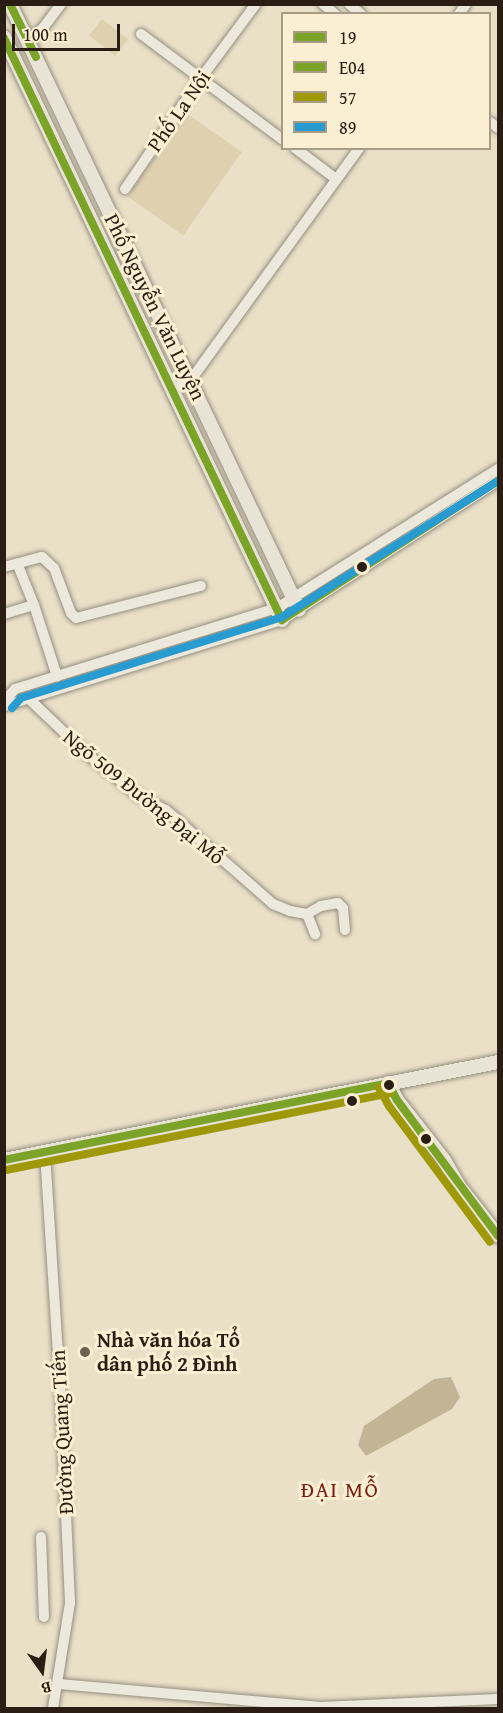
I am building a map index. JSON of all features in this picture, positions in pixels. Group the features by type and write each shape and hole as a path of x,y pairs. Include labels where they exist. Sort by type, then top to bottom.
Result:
{"main road":[{"name":"Phố Nguyễn Văn Luyện","path":"10,4 190,381 224,458 297,605"},
{"name":"Phố Nguyễn Văn Luyện","path":"4,37 279,614"},
{"path":"78,192 96,184"},
{"path":"95,229 113,221"},
{"path":"4,1160 45,1154 498,1062"},
{"path":"388,1083 397,1100 444,1160 459,1186 498,1236"}],"street":[{"path":"29,40 43,28 61,4"},
{"name":"Phố La Nội","path":"125,189 201,78 256,4"},
{"path":"141,34 281,138"},
{"path":"298,150 336,178"},
{"path":"172,389 190,381 357,150"},
{"path":"462,499 498,469"},
{"path":"4,703 28,698 279,614 297,605 462,499 498,481"},
{"path":"4,567 42,557 54,568 71,613 76,618 201,586"},
{"path":"17,563 34,605 57,676"},
{"path":"4,614 34,605"},
{"path":"4,703 15,689 279,614"},
{"name":"Ngõ 509 Đường Đại Mỗ","path":"28,698 86,753 140,797 166,810 273,904 290,911 307,914"},
{"path":"315,934 307,914 321,906 338,903 343,908 345,930"},
{"name":"Đường Quang Tiến","path":"45,1154 60,1382 70,1603 53,1708"},
{"path":"41,1537 44,1617"},
{"path":"58,1684 321,1707 498,1699"}],"shaded area":[{"path":"102,19 128,39 115,56 89,36"},
{"path":"186,113 242,152 183,236 127,197"},
{"path":"451,1377 460,1397 452,1409 366,1456 358,1445 364,1426 434,1379"}],"transit line":[{"name":"19","path":"10,4 36,57"},
{"name":"19","path":"4,38 282,620 498,481"},
{"name":"89","path":"12,708 21,698 282,617 498,481"},
{"name":"E04","path":"388,1083 397,1100 498,1236"},
{"name":"E04","path":"4,1160 388,1083"},
{"name":"57","path":"379,1088 389,1106 490,1242"},
{"name":"57","path":"6,1170 390,1093"}],"place":[{"name":"Nhà văn hóa Tổ dân phố 2 Đình","path":"85,1352"}],"district":[{"name":"ĐẠI MỖ","path":"340,1490"}]}
